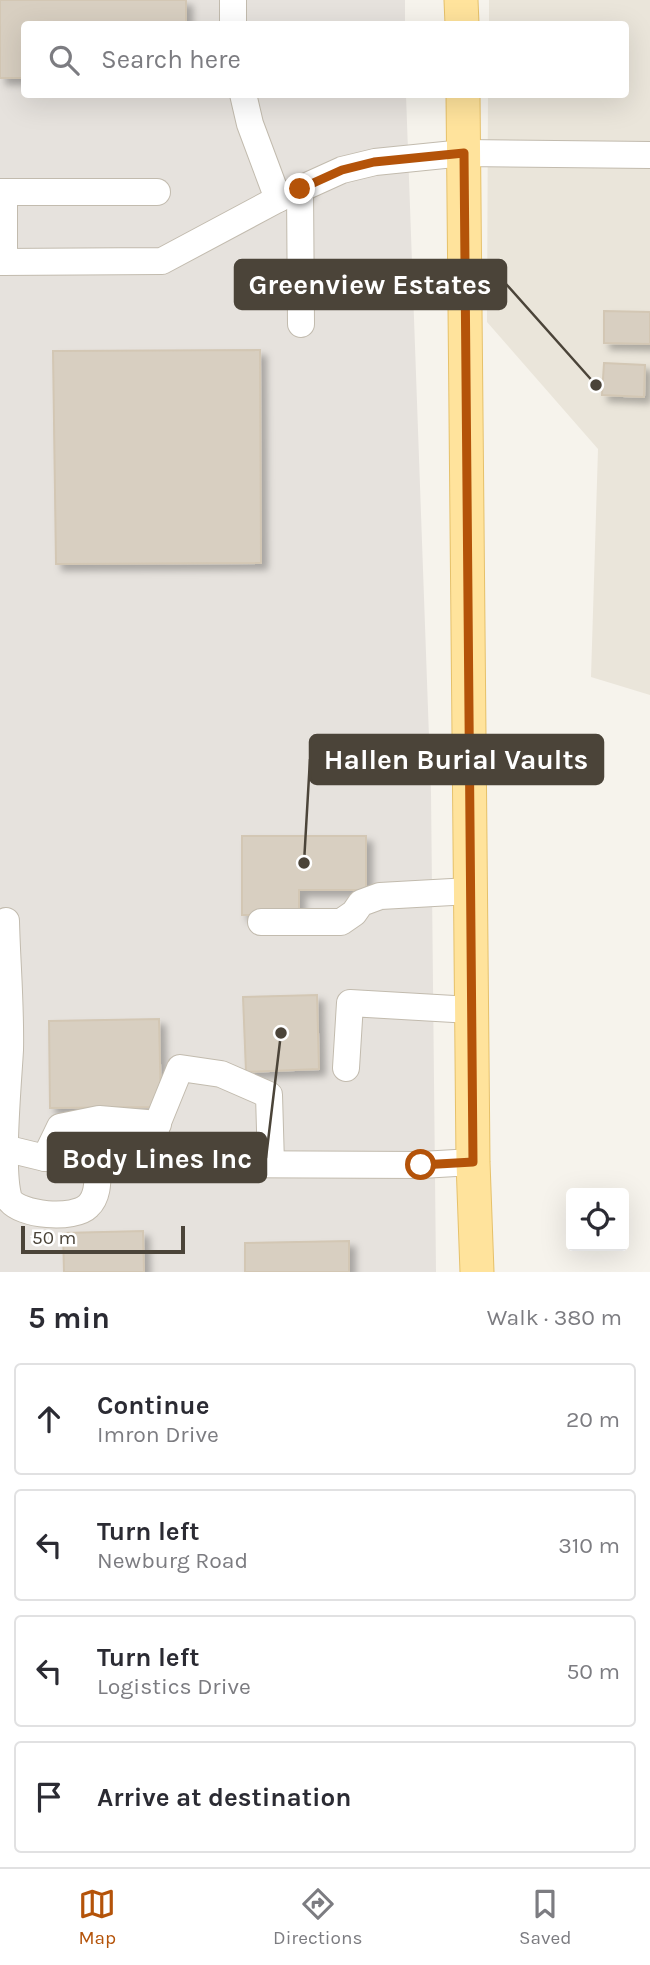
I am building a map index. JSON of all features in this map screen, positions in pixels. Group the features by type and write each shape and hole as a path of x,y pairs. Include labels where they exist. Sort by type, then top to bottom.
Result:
{"main road":[{"path":"461,0 462,21"},
{"path":"463,98 471,1010 477,1272"}],"street":[{"path":"233,0 233,21"},
{"path":"244,98 250,124 289,194 301,324"},
{"path":"157,192 2,192 2,262 162,261 289,194 342,170 374,162 464,153 650,155"},
{"path":"261,922 341,922 354,913 361,903 380,896 470,891"},
{"path":"6,921 10,1048 1,1177 10,1200 25,1211 72,1215 88,1207 96,1195 98,1160"},
{"path":"345,1068 350,1003 471,1010"},
{"path":"154,1162 158,1124 180,1068 221,1074 269,1095 271,1164"},
{"path":"45,1158 60,1127 99,1119 158,1124"},
{"path":"1,1147 45,1158 154,1162 421,1165 473,1162"}],"shaded area":[{"path":"0,0 405,0 405,21 21,21 21,98 406,98 431,793 436,1272 0,1272"},
{"path":"489,0 650,0 650,695 591,677 598,449 487,322 488,98 629,98 629,21 489,21"}],"building":[{"path":"0,0 186,0 186,21 21,21 21,78 0,78"},
{"path":"604,311 650,312 650,344 604,343"},
{"path":"260,350 261,563 56,564 53,351"},
{"path":"604,363 645,365 644,397 602,395"},
{"path":"242,836 366,836 366,890 299,890 299,915 242,915"},
{"path":"317,995 319,1069 246,1072 243,997"},
{"path":"159,1019 161,1107 50,1108 49,1021"},
{"path":"143,1231 144,1272 64,1272 63,1233"},
{"path":"349,1241 349,1272 245,1272 245,1243"}],"place":[{"name":"Greenview Estates","path":"596,385"},
{"name":"Hallen Burial Vaults","path":"304,863"},
{"name":"Body Lines Inc","path":"281,1033"}],"route":[{"path":"300,189 342,170 374,162 464,153 473,1162 421,1165"}]}
